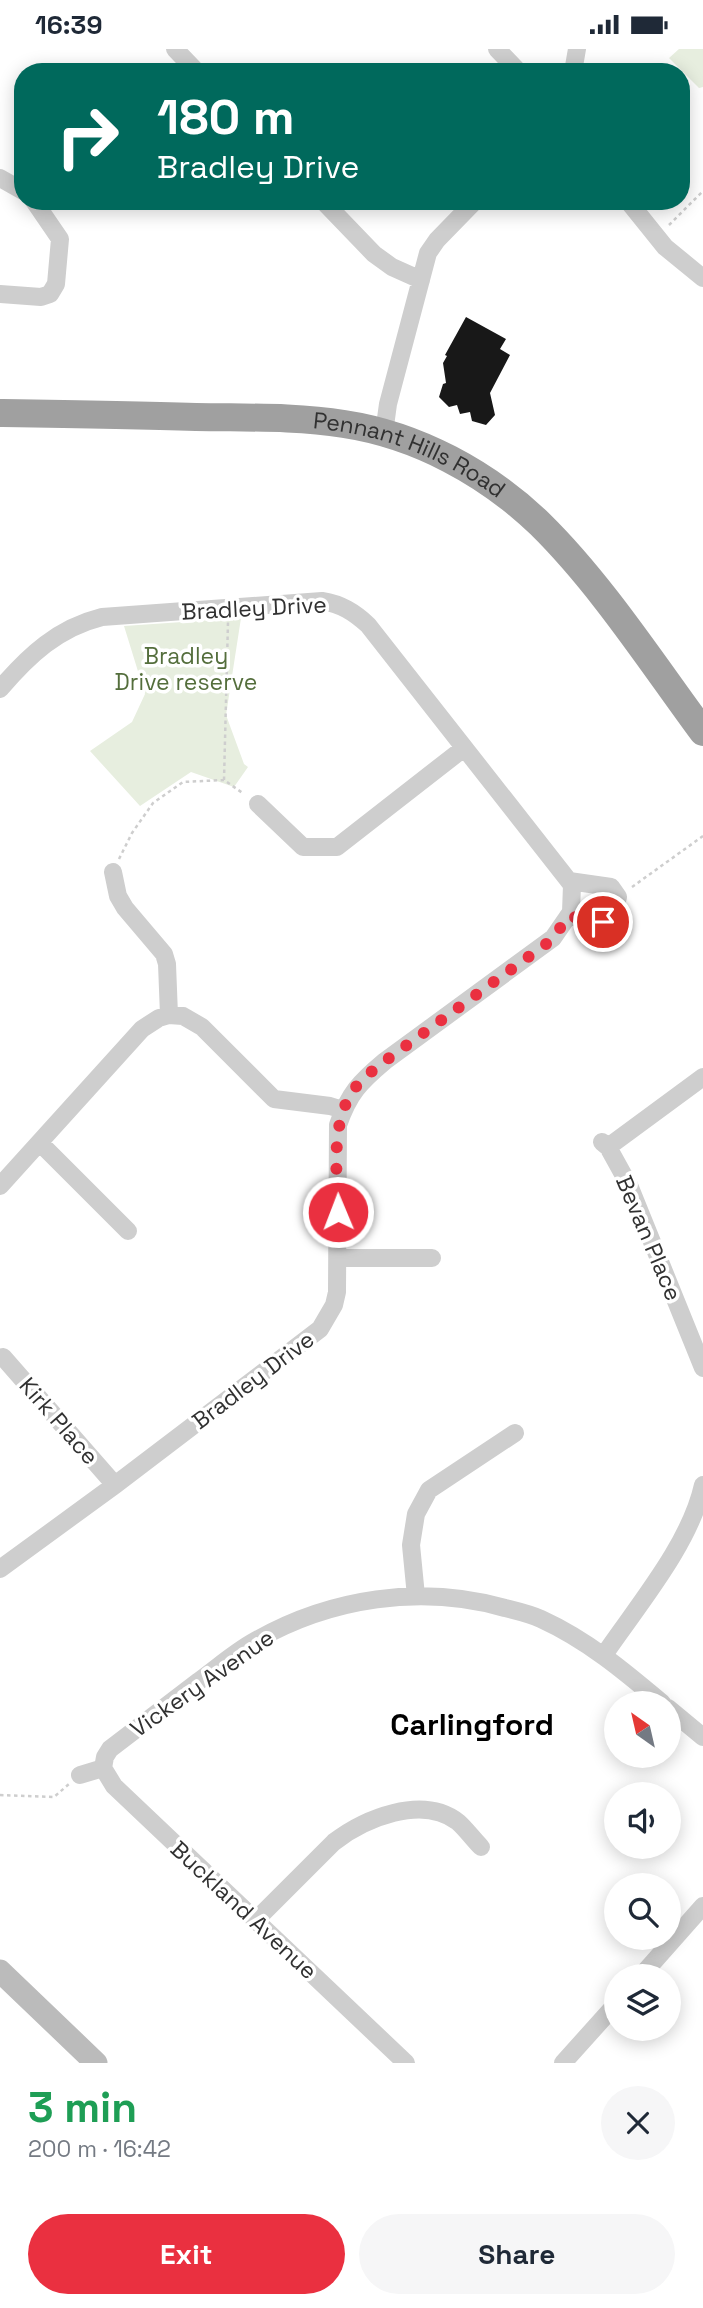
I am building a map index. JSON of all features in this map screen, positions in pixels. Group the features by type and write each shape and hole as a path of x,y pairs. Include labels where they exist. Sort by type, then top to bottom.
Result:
{"highway":[{"name":"Pennant Hills Road","path":"0,413 295,419 347,424 406,440 462,465 539,523 595,588 703,732"}],"main road":[{"path":"0,1971 96,2063"}],"street":[{"path":"175,49 188,63"},
{"path":"497,49 510,63"},
{"path":"0,294 41,297 50,294 57,284 60,239 40,210"},
{"path":"332,210 374,254 392,267 421,281"},
{"path":"384,433 388,404 426,259 433,246 467,210"},
{"path":"635,210 657,237 703,278"},
{"name":"Bradley Drive","path":"0,689 42,646 68,629 102,617 322,601 352,611 368,625 569,881"},
{"path":"258,804 303,847 337,847 464,748"},
{"path":"113,872 118,896 125,908 164,954 167,964 169,1015"},
{"path":"569,881 611,887 618,897 614,912 603,922 568,916 571,912 572,885 569,881"},
{"name":"Bradley Drive","path":"0,1569 320,1329 334,1305 339,1258 338,1125 343,1110 359,1083 553,939 568,916"},
{"path":"0,1186 142,1029 169,1015 183,1016 202,1027 274,1099 343,1110"},
{"name":"Bevan Place","path":"703,1077 605,1145 629,1185 703,1368"},
{"path":"40,1143 128,1231"},
{"path":"339,1258 432,1258"},
{"name":"Kirk Place","path":"3,1357 115,1485"},
{"path":"416,1596 411,1545 416,1514 429,1490 515,1433"},
{"path":"604,1655 681,1541 694,1514 703,1485"},
{"name":"Vickery Avenue","path":"103,1768 110,1749 227,1660 261,1638 305,1617 339,1605 380,1598 416,1596 462,1599 493,1604 538,1618 570,1633 604,1655 648,1691"},
{"path":"681,1719 703,1737"},
{"path":"80,1775 103,1768"},
{"name":"Buckland Avenue","path":"103,1768 114,1786 406,2063"},
{"path":"254,1921 334,1842 356,1827 386,1816 412,1811 439,1814 458,1822 481,1846"},
{"path":"652,1964 703,1906"},
{"path":"563,2063 604,2017"}],"path":[{"path":"690,204 703,191"},
{"path":"657,237 684,210"},
{"path":"224,780 229,607"},
{"path":"113,872 132,834 153,803 183,782 224,780 258,804"},
{"path":"618,897 703,836"},
{"path":"0,1795 54,1797 80,1775"}],"green space":[{"path":"679,49 703,49 703,87 699,88 690,79 690,63 674,63 669,58"},
{"name":"Bradley Drive reserve","path":"241,618 226,715 244,764 248,767 234,787 191,772 140,806 90,751 132,722 145,694 124,626"}],"building":[{"path":"466,317 506,339 500,349 510,355 490,393 495,415 486,425 472,421 470,412 460,414 457,405 449,407 439,397 443,384 446,383 443,363 447,356 445,355"}],"district":[{"name":"Carlingford","path":"472,1725"}],"route":[{"path":"338,1212 338,1125 343,1110 359,1083 385,1061 553,939 568,916 603,922"}]}
